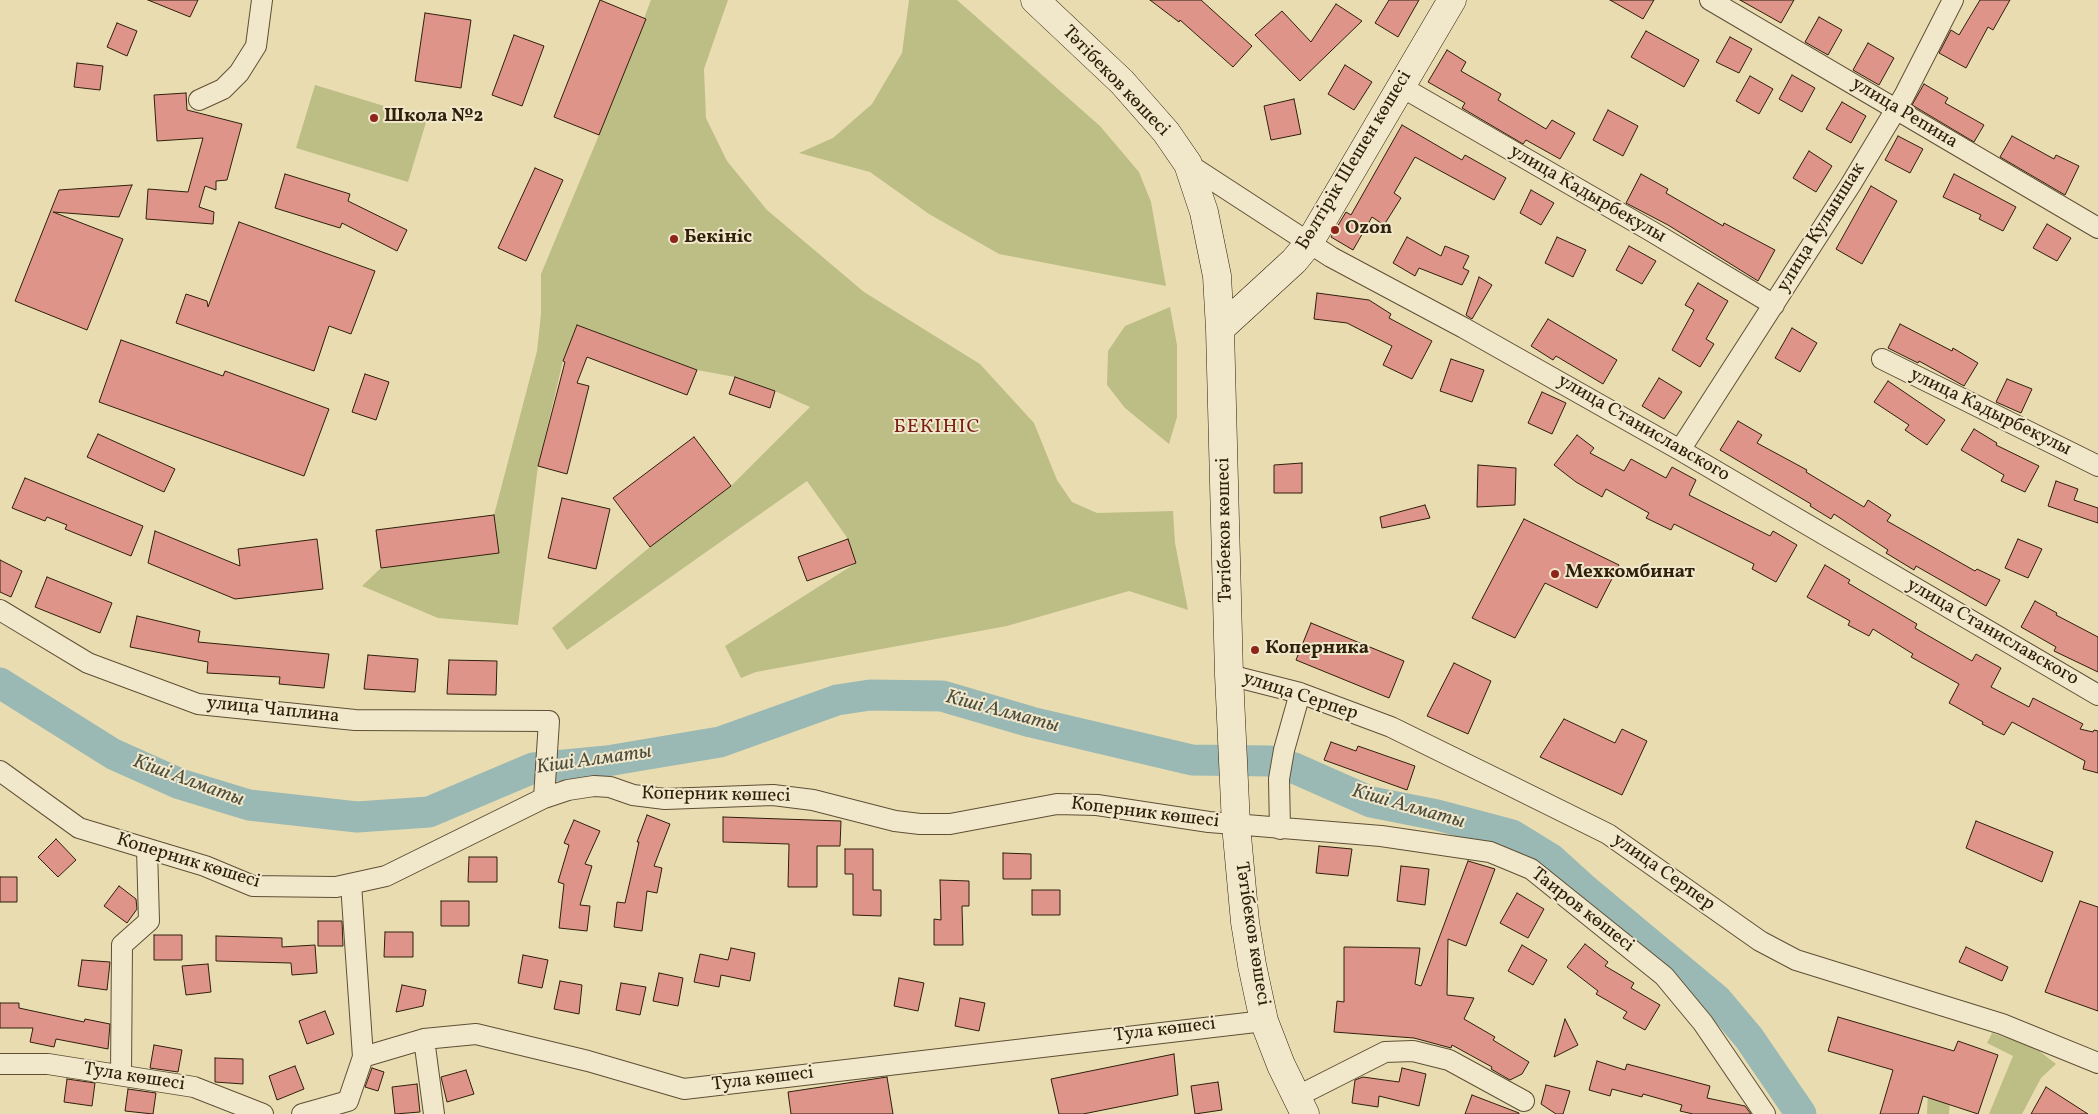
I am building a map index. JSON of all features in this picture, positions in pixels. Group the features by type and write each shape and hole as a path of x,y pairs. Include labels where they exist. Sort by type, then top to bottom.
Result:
{"main road":[{"name":"Тәтібеков көшесі","path":"1035,0 1122,82 1166,132 1188,164 1204,212 1217,276 1229,675 1236,825 1245,922 1264,1021 1300,1105"},
{"name":"Бөлтірік Шешен көшесі","path":"1220,329 1294,261 1308,243 1452,0"}],"street":[{"path":"199,100 223,89 243,66 256,46 262,0"},
{"name":"улица Репина","path":"1710,0 2098,228"},
{"name":"улица Кулыншак","path":"1680,450 1851,184 1896,110 1953,0"},
{"name":"улица Кадырбекулы","path":"1400,86 1774,305"},
{"name":"улица Станиславского","path":"1188,164 1308,243 1680,450 2098,695"},
{"name":"улица Кадырбекулы","path":"1882,360 2098,466"},
{"name":"улица Чаплина","path":"0,610 88,663 198,704 355,720 549,721 545,788"},
{"name":"улица Серпер","path":"1229,675 1300,693 1390,727 1608,834 1760,941 1796,960 2002,1024 2098,1063"},
{"path":"1280,829 1279,779 1284,750 1300,693"},
{"name":"Коперник көшесі","path":"0,771 79,828 205,866 253,886 336,887 386,876 545,788 568,790 594,786 610,787 633,795 665,800 773,795 813,800 895,821 920,824 950,824 1057,804 1097,805 1148,814 1236,825"},
{"name":"Таиров көшесі","path":"1236,825 1381,836 1490,852 1531,870 1664,976 1703,1023 1765,1114"},
{"path":"121,1075 122,945 149,921 147,849"},
{"path":"302,1114 348,1101 363,1057 352,884"},
{"name":"Тула көшесі","path":"363,1057 424,1040 476,1034 588,1061 684,1089 1264,1021"},
{"path":"424,1040 434,1114"},
{"path":"1300,1105 1385,1052 1413,1051 1450,1060 1524,1101"},
{"name":"Тула көшесі","path":"0,1064 48,1064 194,1087 263,1114"}],"green space":[{"path":"651,0 728,0 704,69 706,118 727,161 767,210 864,292 980,364 1034,423 1057,480 1072,502 1097,513 1173,511 1175,543 1188,610 1129,591 1007,626 756,672 741,678 725,646 856,563 848,539 807,481 567,650 552,628 650,547 731,486 810,407 775,391 735,377 697,370 577,325 563,361 538,466 518,625 438,618 362,586 381,568 499,553 494,515 537,351 541,314 541,274 599,135"},
{"path":"909,0 957,0 1100,126 1139,172 1151,202 1166,286 999,254 929,214 870,172 799,153 833,138 872,104 902,53"},
{"path":"315,85 427,119 408,182 296,148"},
{"path":"1170,307 1177,345 1177,417 1169,444 1125,408 1107,385 1108,351 1125,326"},
{"path":"1992,1033 2034,1047 2056,1064 2041,1078 2022,1114 1989,1114 2013,1056 1987,1043"},
{"path":"1929,1066 1951,1083 1949,1114 1927,1114"}],"building":[{"path":"148,0 198,0 190,17"},
{"path":"600,0 646,19 599,135 554,117"},
{"path":"1150,0 1201,0 1252,46 1233,67 1180,20 1179,22"},
{"path":"1389,0 1419,0 1398,37 1375,23"},
{"path":"1610,0 1654,0 1643,19"},
{"path":"1740,0 1794,0 1781,23"},
{"path":"1980,0 2010,0 1993,30 1988,27 1966,68 1939,53 1951,30 1959,35"},
{"path":"1336,4 1362,21 1300,81 1255,35 1282,11 1311,42"},
{"path":"425,13 471,20 461,88 415,81"},
{"path":"1819,17 1842,30 1828,55 1805,42"},
{"path":"117,23 137,31 127,56 107,47"},
{"path":"1646,31 1699,60 1684,87 1631,57"},
{"path":"514,35 544,46 522,106 492,95"},
{"path":"1730,37 1752,49 1739,73 1716,62"},
{"path":"1868,43 1894,58 1879,85 1853,70"},
{"path":"1447,50 1466,62 1461,71 1501,94 1498,100 1546,129 1552,120 1575,133 1560,159 1526,140 1523,144 1462,108 1465,103 1428,82"},
{"path":"77,63 103,66 100,90 74,87"},
{"path":"1345,65 1372,82 1354,110 1328,94"},
{"path":"1792,75 1815,88 1802,112 1779,99"},
{"path":"1750,76 1773,89 1759,114 1736,101"},
{"path":"1924,84 1948,98 1945,103 1984,125 1974,142 1912,105"},
{"path":"186,93 187,110 242,124 227,180 216,181 216,190 205,186 199,207 214,212 213,224 146,219 148,189 188,192 203,138 157,141 154,95"},
{"path":"1294,99 1301,134 1271,140 1264,106"},
{"path":"1842,102 1866,116 1851,143 1826,129"},
{"path":"1608,110 1638,126 1623,156 1593,140"},
{"path":"1402,125 1462,160 1465,155 1506,178 1494,200 1415,157 1394,193 1401,198 1384,225 1372,217 1353,250 1331,237 1346,212 1351,215"},
{"path":"1898,136 1923,149 1910,173 1885,160"},
{"path":"2012,136 2054,159 2056,155 2079,166 2065,195 2000,157"},
{"path":"1809,151 1832,166 1816,192 1793,178"},
{"path":"535,168 563,180 526,261 498,248"},
{"path":"285,174 350,194 348,201 407,230 397,251 342,223 340,228 275,208"},
{"path":"1641,174 1668,189 1666,193 1723,226 1724,223 1775,250 1758,281 1668,225 1626,203"},
{"path":"1954,174 2016,207 2003,231 1979,219 1981,215 1943,197"},
{"path":"132,185 119,217 53,212 123,239 87,330 15,301 59,190"},
{"path":"1871,186 1897,201 1862,264 1836,249"},
{"path":"1531,190 1554,203 1541,225 1520,213"},
{"path":"239,222 375,271 351,334 329,326 314,371 176,323 186,294 207,301 208,307"},
{"path":"2047,224 2071,238 2057,261 2033,248"},
{"path":"1407,237 1441,256 1445,246 1469,256 1463,268 1469,271 1462,285 1419,268 1415,276 1393,263"},
{"path":"1557,237 1586,250 1573,277 1545,263"},
{"path":"1629,246 1656,261 1642,284 1616,270"},
{"path":"1479,277 1492,285 1472,319 1466,315"},
{"path":"1698,283 1728,301 1706,339 1714,344 1700,367 1672,350 1694,310 1685,305"},
{"path":"1317,293 1369,300 1391,314 1389,318 1432,341 1412,379 1383,365 1392,346 1347,323 1314,319"},
{"path":"1548,319 1617,360 1603,384 1556,356 1553,360 1531,346"},
{"path":"1900,324 1952,351 1953,348 1978,363 1964,386 1919,361 1918,363 1888,348"},
{"path":"577,325 697,370 687,395 587,357 577,383 589,386 567,474 538,466 565,362 563,361"},
{"path":"1792,328 1817,343 1800,372 1775,358"},
{"path":"121,340 223,376 225,371 329,409 304,476 99,402"},
{"path":"1451,359 1484,370 1472,402 1440,391"},
{"path":"365,374 389,382 376,420 352,412"},
{"path":"735,377 775,391 770,408 729,394"},
{"path":"1659,378 1682,392 1664,419 1642,406"},
{"path":"2007,379 2032,389 2021,413 1996,402"},
{"path":"1888,381 1945,420 1927,445 1905,430 1909,425 1874,402"},
{"path":"1542,392 1566,403 1552,434 1528,423"},
{"path":"1738,421 1762,435 1757,443 1807,470 1806,472 1864,507 1868,500 1891,515 1887,521 1975,571 1977,569 2000,580 1986,606 1916,566 1914,570 1886,553 1888,550 1834,514 1831,519 1810,506 1811,504 1720,450"},
{"path":"1974,429 1997,443 1996,445 2039,466 2025,492 2001,481 2004,475 1961,450"},
{"path":"98,434 175,469 164,492 87,457"},
{"path":"1577,435 1594,448 1590,453 1624,471 1631,459 1666,478 1672,467 1696,480 1689,495 1770,536 1773,531 1797,545 1776,582 1752,569 1754,564 1674,524 1671,530 1646,518 1649,513 1606,489 1602,497 1576,482 1554,465"},
{"path":"694,437 731,486 650,547 613,498"},
{"path":"1302,463 1302,493 1274,493 1274,465"},
{"path":"1478,465 1516,468 1515,505 1477,507"},
{"path":"25,478 143,526 131,556 65,529 67,525 47,517 45,521 12,508"},
{"path":"2056,481 2078,489 2074,500 2098,508 2098,523 2048,506"},
{"path":"562,498 610,509 596,569 548,558"},
{"path":"1425,505 1430,518 1382,528 1380,517"},
{"path":"494,515 499,553 381,568 376,530"},
{"name":"Мехкомбинат","path":"1524,519 1619,565 1597,608 1545,583 1515,638 1472,618"},
{"path":"155,531 240,566 238,549 317,539 323,589 235,599 148,563"},
{"path":"848,539 856,563 807,581 798,557"},
{"path":"2018,539 2042,549 2028,578 2005,568"},
{"path":"0,560 22,571 11,597 0,592"},
{"path":"1825,565 1850,580 1848,583 1917,624 1915,628 1972,661 1976,654 2001,668 1991,687 2029,707 2033,698 2083,724 2080,729 2093,732 2094,730 2098,731 2098,773 2083,769 2085,761 2012,722 2004,735 1982,724 1983,722 1949,703 1959,684 1911,657 1913,654 1873,629 1869,636 1848,625 1850,621 1807,597"},
{"path":"47,577 112,603 100,633 35,607"},
{"path":"2035,601 2057,613 2056,615 2098,637 2098,672 2054,651 2056,647 2021,627"},
{"path":"137,616 200,631 198,642 329,654 324,688 279,684 280,677 207,673 208,662 130,647"},
{"path":"1311,623 1404,661 1389,698 1296,660"},
{"path":"368,655 418,659 415,692 364,689"},
{"path":"449,660 497,661 496,695 447,694"},
{"path":"1454,663 1491,681 1468,734 1427,716"},
{"path":"1564,719 1615,743 1622,729 1647,741 1622,795 1540,757"},
{"path":"1331,742 1356,751 1358,746 1415,766 1407,790 1324,760"},
{"path":"647,815 670,824 654,866 662,868 657,893 647,891 642,931 614,927 617,902 625,903 639,842 637,842"},
{"path":"723,817 841,821 840,846 817,846 817,887 788,887 789,844 723,842"},
{"path":"574,820 600,831 585,864 592,866 580,905 590,906 587,931 559,928 564,884 558,882 569,845 564,843"},
{"path":"1976,821 2053,852 2042,882 1966,848"},
{"path":"56,839 76,860 58,877 38,857"},
{"path":"1319,846 1352,849 1348,876 1316,873"},
{"path":"845,849 873,849 873,890 881,890 881,916 853,915 853,874 845,874"},
{"path":"1003,853 1031,854 1031,879 1003,879"},
{"path":"469,857 497,857 497,882 468,882"},
{"path":"1468,861 1495,869 1466,946 1448,939 1447,995 1474,998 1464,1019 1495,1037 1493,1040 1529,1062 1522,1074 1510,1080 1491,1069 1492,1067 1452,1045 1451,1048 1414,1038 1334,1032 1337,1001 1344,1002 1344,947 1420,948 1415,984 1421,986"},
{"path":"1401,866 1429,869 1425,905 1397,901"},
{"path":"0,877 17,877 17,902 0,902"},
{"path":"940,880 969,881 969,906 962,906 963,945 934,945 934,919 941,920"},
{"path":"119,886 136,899 137,909 127,923 104,906"},
{"path":"1032,890 1060,890 1060,915 1032,915"},
{"path":"1517,893 1544,909 1528,938 1500,923"},
{"path":"441,901 469,901 469,926 441,926"},
{"path":"2080,901 2098,907 2098,1011 2045,992"},
{"path":"318,921 342,921 343,946 318,946"},
{"path":"385,932 413,932 413,957 384,957"},
{"path":"154,935 182,935 182,960 154,960"},
{"path":"216,936 282,938 282,947 315,945 317,973 292,975 291,963 216,961"},
{"path":"1585,944 1608,962 1605,966 1634,983 1631,988 1660,1005 1645,1030 1623,1018 1627,1012 1596,994 1598,991 1567,967"},
{"path":"1522,945 1547,960 1533,985 1508,971"},
{"path":"1966,947 2008,967 2002,981 1959,962"},
{"path":"731,948 755,953 750,981 721,975 719,987 694,982 700,954 728,960"},
{"path":"523,955 548,960 542,988 518,983"},
{"path":"82,960 110,962 107,990 78,986"},
{"path":"208,964 211,992 186,995 182,966"},
{"path":"659,973 683,978 678,1006 653,1001"},
{"path":"899,978 924,983 918,1011 894,1006"},
{"path":"560,981 582,985 579,1014 554,1009"},
{"path":"621,983 646,987 640,1015 616,1010"},
{"path":"402,985 426,990 423,1006 396,1012"},
{"path":"960,998 985,1003 979,1031 955,1026"},
{"path":"0,1003 19,1003 19,1008 84,1022 85,1019 110,1024 108,1049 56,1039 54,1047 30,1042 33,1028 0,1028"},
{"path":"325,1011 334,1034 307,1044 299,1021"},
{"path":"1838,1017 1954,1051 1958,1041 1998,1055 1978,1114 1923,1096 1918,1114 1880,1114 1893,1070 1828,1051"},
{"path":"1565,1019 1578,1045 1554,1057"},
{"path":"154,1045 182,1050 178,1072 150,1068"},
{"path":"1174,1054 1178,1095 1083,1114 1059,1114 1051,1079"},
{"path":"215,1058 243,1059 243,1084 215,1082"},
{"path":"1597,1061 1625,1070 1627,1064 1710,1086 1707,1098 1745,1106 1751,1114 1693,1114 1680,1111 1682,1105 1643,1094 1642,1097 1612,1089 1610,1096 1589,1090"},
{"path":"295,1066 304,1089 277,1100 269,1076"},
{"path":"372,1068 384,1072 378,1091 365,1087"},
{"path":"1402,1068 1426,1074 1419,1106 1379,1096 1378,1107 1352,1103 1355,1080 1363,1077 1399,1082"},
{"path":"466,1070 474,1094 447,1102 441,1077"},
{"path":"887,1077 893,1114 791,1114 788,1092"},
{"path":"67,1079 95,1083 92,1106 64,1102"},
{"path":"1218,1082 1222,1110 1195,1114 1191,1086"},
{"path":"417,1084 420,1112 395,1114 392,1087"},
{"path":"1546,1085 1570,1091 1563,1114 1556,1114 1541,1104"},
{"path":"2046,1087 2088,1114 2031,1114"},
{"path":"128,1089 156,1093 153,1114 125,1111"},
{"path":"1472,1095 1519,1113 1519,1114 1465,1114"}],"waterway":[{"name":"Кіші Алматы","path":"0,683 113,754 180,784 249,805 357,817 429,812 533,768 607,761 720,742 837,700 870,695 942,696 1031,722 1192,760 1270,761 1294,768 1371,802 1437,815 1512,835 1551,859 1584,889 1717,1000 1749,1038 1801,1114"}],"place":[{"name":"Школа №2","path":"374,118"},
{"name":"Ozon","path":"1335,230"},
{"name":"Бекініс","path":"674,239"},
{"name":"Мехкомбинат","path":"1555,574"},
{"name":"Коперника","path":"1255,650"}],"district":[{"name":"БЕКІНІС","path":"937,428"}]}
